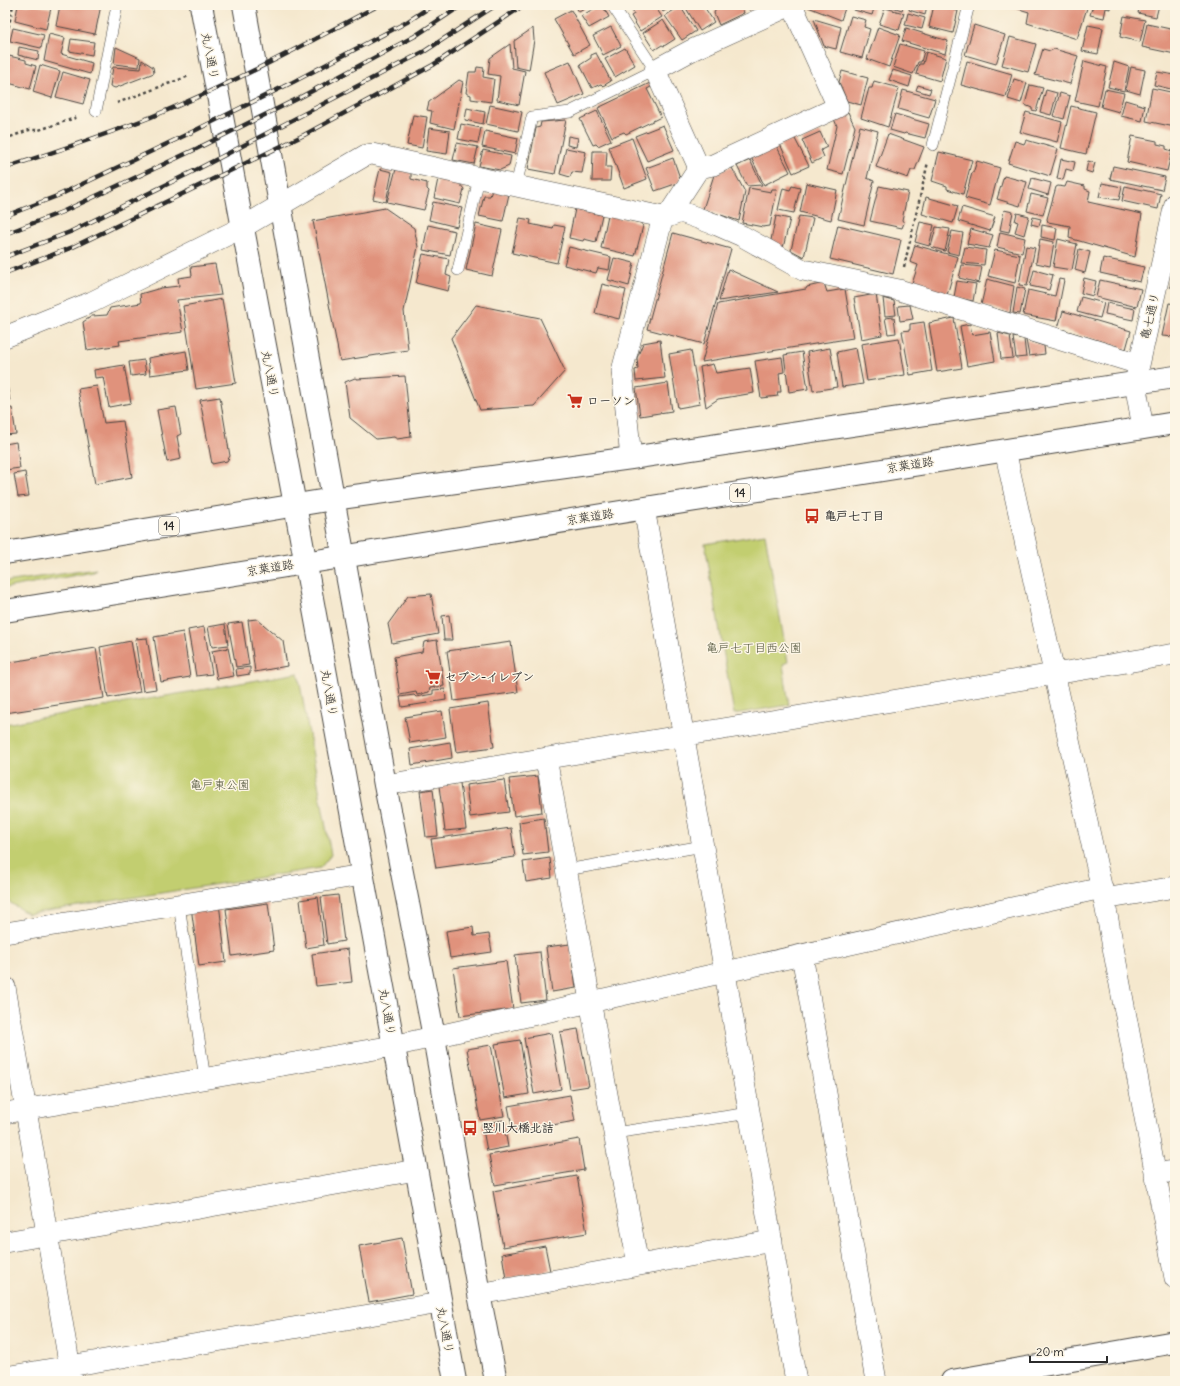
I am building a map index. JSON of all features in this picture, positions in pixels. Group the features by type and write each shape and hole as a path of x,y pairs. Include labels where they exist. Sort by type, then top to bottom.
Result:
{"main road":[{"name":"丸八通り","path":"201,5 306,562 455,1381"},
{"path":"244,5 385,785 434,1037 479,1294 496,1381"},
{"name":"14","path":"5,553 333,499 632,458 1137,374 1175,377"},
{"name":"京葉道路","path":"5,611 1175,423"},
{"path":"952,1381 1175,1342"}],"street":[{"path":"632,458 622,371 665,217 699,168 713,165 838,107 792,5 692,50 655,70 699,168"},
{"path":"5,337 92,302 243,228 366,155 372,154 665,217 681,212 742,236 803,270 899,290 1137,374"},
{"name":"亀七通り","path":"1143,428 1137,374 1175,204"},
{"path":"1005,450 1103,894 1175,1278"},
{"path":"644,508 796,1381"},
{"path":"385,785 1175,654"},
{"path":"546,758 638,1265"},
{"path":"5,934 362,875"},
{"path":"5,1113 393,1046 802,955 1103,894 1175,887"},
{"path":"802,955 876,1381"},
{"path":"5,987 71,1374"},
{"path":"5,1242 416,1170"},
{"path":"1155,1174 1175,1171"},
{"path":"479,1294 772,1242"},
{"path":"5,1377 71,1374 440,1303"}],"lane":[{"path":"96,111 117,5"},
{"path":"933,146 969,5"},
{"path":"516,186 532,117 570,112 655,70 616,6"},
{"path":"458,270 479,178"},
{"path":"566,870 704,846"},
{"path":"179,905 205,1079"},
{"path":"614,1133 750,1113"}],"path":[{"path":"5,45 13,5"},
{"path":"899,290 933,146"}],"green space":[{"name":"亀戸七丁目西公園","path":"765,534 788,662 783,664 789,705 734,714 705,544"},
{"path":"96,569 94,572 5,588 5,582"},
{"name":"亀戸東公園","path":"298,673 331,855 320,868 28,914 9,902 5,874 5,724"}],"building":[{"path":"18,5 35,5 51,8 46,29 15,21"},
{"path":"60,5 101,5 95,34 56,26"},
{"path":"575,5 591,5 579,12"},
{"path":"602,5 609,17 589,28 581,16"},
{"path":"636,5 654,5 662,17 640,31 631,16 634,14 631,8"},
{"path":"659,5 673,5 663,12"},
{"path":"684,5 703,5 714,22 700,31"},
{"path":"718,5 741,5 744,13 719,25 714,13"},
{"path":"747,5 758,5 749,10"},
{"path":"808,5 846,5 841,20 808,7"},
{"path":"855,5 875,5 872,15 854,10"},
{"path":"886,5 904,5 902,10"},
{"path":"910,5 927,5 925,15 909,10"},
{"path":"934,5 948,5 947,8 958,11 953,33 929,27"},
{"path":"1006,5 1088,5 1077,39 1027,23 1029,12"},
{"path":"1093,5 1110,5 1110,9 1106,8 1104,18 1090,15"},
{"path":"1124,5 1138,5 1137,9"},
{"path":"1140,5 1159,5 1156,17 1138,13"},
{"path":"680,6 696,31 682,40 665,16"},
{"path":"885,8 904,13 899,30 879,24"},
{"path":"571,10 590,45 574,54 554,19"},
{"path":"908,13 925,18 922,29 905,25"},
{"path":"851,16 866,20 864,27 870,29 862,58 840,52"},
{"path":"1124,16 1145,20 1140,42 1120,37"},
{"path":"814,19 841,27 836,49 824,46"},
{"path":"663,20 675,39 654,50 643,33"},
{"path":"1147,24 1175,30 1175,54 1142,47"},
{"path":"974,25 1005,35 996,64 965,55"},
{"path":"1088,25 1103,28 1098,54 1082,51"},
{"path":"611,27 621,46 603,55 593,36"},
{"path":"878,27 900,35 889,67 867,59"},
{"path":"13,28 44,35 41,48 10,41"},
{"path":"533,28 534,40 529,70 516,67 514,41"},
{"path":"906,28 948,41 945,54 902,41"},
{"path":"49,34 65,38 61,54 92,63 90,74 44,61"},
{"path":"1010,37 1036,44 1028,72 1002,65"},
{"path":"71,39 94,42 92,55 69,51"},
{"path":"510,44 512,68 525,71 519,105 497,100 500,76 488,74 490,58"},
{"path":"900,44 924,51 921,62 918,62 913,74 893,67"},
{"path":"19,47 39,51 38,60 18,55"},
{"path":"116,47 140,58 139,67 114,64"},
{"path":"625,48 635,65 615,77 605,59"},
{"path":"1043,49 1050,51 1054,49 1078,56 1070,84 1035,75"},
{"path":"926,52 946,58 940,81 916,74 919,64 923,64"},
{"path":"596,53 611,81 603,86 601,84 592,88 580,65 591,58 591,55"},
{"path":"9,56 26,60 26,63 36,66 30,89 5,82 5,70"},
{"path":"142,60 153,67 154,73 115,88 110,86 113,67 141,69"},
{"path":"570,61 584,94 558,105 544,72"},
{"path":"967,61 1012,74 1006,97 961,85"},
{"path":"1084,61 1107,67 1098,106 1075,101"},
{"path":"1114,62 1129,67 1124,91 1108,87"},
{"path":"40,65 60,71 52,98 33,92"},
{"path":"477,67 484,68 483,77 494,79 491,102 471,99 471,95 466,93 469,72 476,72"},
{"path":"1131,67 1145,70 1140,94 1126,90"},
{"path":"893,70 912,76 909,87 889,80"},
{"path":"842,71 868,78 861,105 847,101 839,82"},
{"path":"63,72 90,80 83,104 56,97"},
{"path":"1157,72 1175,75 1175,90 1154,85"},
{"path":"1014,79 1027,83 1021,103 1008,99"},
{"path":"459,80 463,82 454,129 430,123 432,111 427,110 429,102"},
{"path":"874,81 899,88 888,127 861,118 869,88 872,88"},
{"path":"650,83 651,87 647,89 661,117 626,134 624,132 612,137 598,108"},
{"path":"918,85 931,89 929,94 916,90"},
{"path":"1030,85 1043,88 1036,111 1025,105"},
{"path":"1152,88 1175,93 1175,127 1146,121"},
{"path":"1105,89 1124,93 1119,112 1101,107"},
{"path":"903,90 935,99 929,118 898,109"},
{"path":"1046,90 1057,93 1051,115 1040,112"},
{"path":"1060,93 1070,96 1064,119 1053,116"},
{"path":"1125,100 1145,106 1142,121 1121,116"},
{"path":"490,105 522,112 518,131 486,124"},
{"path":"1071,106 1096,112 1086,154 1061,148"},
{"path":"467,108 485,112 483,124 465,120"},
{"path":"597,111 611,140 598,146 596,144 593,145 580,119"},
{"path":"848,112 855,127 843,174 827,170 837,126 834,119"},
{"path":"1026,112 1062,122 1057,142 1020,132"},
{"path":"895,114 929,124 925,138 890,130"},
{"path":"413,115 427,117 422,148 407,145"},
{"path":"566,120 555,174 528,169 536,128 540,127 541,122"},
{"path":"461,124 481,128 478,143 458,139"},
{"path":"663,125 674,150 647,161 635,136"},
{"path":"860,126 878,131 867,178 874,181 864,225 838,219"},
{"path":"429,128 450,131 447,154 426,151"},
{"path":"485,131 518,138 515,154 482,147"},
{"path":"820,132 827,147 821,150 824,157 812,163 802,140"},
{"path":"888,134 924,147 915,170 911,170 908,178 876,167"},
{"path":"568,136 578,138 576,147 567,145"},
{"path":"1132,136 1157,141 1157,144 1166,146 1166,149 1172,151 1167,171 1127,162"},
{"path":"794,137 809,166 793,173 780,144"},
{"path":"632,138 647,179 624,188 609,147"},
{"path":"1026,140 1058,149 1050,176 1008,163 1015,141 1024,144"},
{"path":"457,143 478,147 474,164 453,160"},
{"path":"776,145 790,172 764,185 751,157"},
{"path":"566,148 586,152 582,173 572,172 570,177 560,174"},
{"path":"483,150 511,156 509,166 500,170 479,166"},
{"path":"593,151 607,151 606,167 611,167 610,181 592,181"},
{"path":"939,152 972,160 963,194 947,189 947,186 932,181"},
{"path":"673,158 680,178 678,183 655,191 646,168"},
{"path":"1061,159 1075,162 1073,171 1066,169 1063,180 1057,179"},
{"path":"750,160 762,185 747,186 737,166"},
{"path":"977,161 1000,168 990,205 965,198"},
{"path":"1088,161 1095,163 1092,173 1086,171"},
{"path":"731,166 745,192 739,221 703,209 714,175"},
{"path":"1113,166 1165,177 1162,190 1110,179"},
{"path":"380,169 392,172 386,202 373,199"},
{"path":"396,169 411,172 411,179 427,183 427,189 429,191 424,210 387,202"},
{"path":"1004,176 1027,182 1020,206 997,199"},
{"path":"1032,178 1051,183 1048,195 1029,189"},
{"path":"438,179 459,183 464,189 460,204 434,198"},
{"path":"1067,182 1085,186 1085,189 1090,191 1088,202 1142,214 1135,257 1069,238 1070,226 1048,222 1047,219 1056,187 1065,187"},
{"path":"806,183 837,190 831,220 800,212"},
{"path":"1102,183 1122,187 1119,200 1099,197"},
{"path":"792,186 800,188 794,213 778,210 783,188 790,190"},
{"path":"879,186 908,192 902,220 904,223 902,228 870,221"},
{"path":"1125,186 1161,194 1158,209 1122,201"},
{"path":"749,188 771,192 772,189 777,189 770,226 763,227 742,223"},
{"path":"492,190 509,194 503,221 479,216 484,196 490,196"},
{"path":"1031,194 1048,198 1043,215 1027,211"},
{"path":"926,197 958,206 953,223 922,214"},
{"path":"433,202 462,208 457,227 429,220"},
{"path":"962,207 995,217 990,231 958,221"},
{"path":"385,208 414,228 418,247 404,311 408,350 340,361 313,221"},
{"path":"575,209 602,215 596,242 584,239 583,241 569,238"},
{"path":"1004,210 1013,212 1009,232 1000,230"},
{"path":"1017,213 1029,216 1024,235 1015,232 1018,222 1015,221"},
{"path":"608,215 641,223 643,226 635,256 601,248"},
{"path":"776,216 790,219 783,248 771,240"},
{"path":"799,216 813,218 804,257 791,250"},
{"path":"1033,217 1041,219 1039,226 1031,224"},
{"path":"520,218 531,220 530,224 553,229 554,225 565,227 557,263 512,253"},
{"path":"920,222 934,225 929,246 915,242"},
{"path":"476,224 502,230 492,276 466,270"},
{"path":"428,225 455,231 450,255 423,250"},
{"path":"838,225 901,240 893,274 830,259"},
{"path":"1042,225 1057,228 1055,240 1041,237"},
{"path":"936,227 950,229 945,251 931,247"},
{"path":"971,229 993,235 989,248 967,244"},
{"path":"952,231 963,233 959,255 947,252"},
{"path":"1000,232 1025,238 1022,253 997,247"},
{"path":"673,233 731,249 704,344 647,329"},
{"path":"1040,239 1054,242 1050,266 1036,263"},
{"path":"1058,239 1077,244 1072,270 1053,267"},
{"path":"915,245 958,257 947,295 912,284 918,265 910,262"},
{"path":"1026,246 1035,248 1027,286 1019,285"},
{"path":"569,247 611,257 609,270 598,268 596,273 564,265"},
{"path":"965,247 986,250 984,265 961,263"},
{"path":"1079,249 1090,252 1085,273 1075,270"},
{"path":"995,250 1020,255 1015,283 988,276"},
{"path":"423,254 449,259 446,275 451,277 448,291 416,283"},
{"path":"614,258 634,263 629,286 608,280"},
{"path":"1103,258 1144,267 1140,282 1100,273"},
{"path":"215,264 221,295 177,300 183,332 119,341 120,345 87,350 83,322 92,316 107,315 110,308 141,303 140,294 161,288 179,286 178,278 192,276 191,267"},
{"path":"962,265 982,267 979,283 959,278"},
{"path":"1175,266 1175,288 1170,287"},
{"path":"728,269 778,292 719,301"},
{"path":"1034,270 1053,275 1049,290 1030,286"},
{"path":"1084,278 1096,281 1093,296 1081,293"},
{"path":"987,279 1014,286 1010,313 981,305"},
{"path":"1059,279 1064,280 1056,321 1023,315 1028,290 1055,296"},
{"path":"1100,280 1141,289 1137,307 1096,297"},
{"path":"957,281 976,284 973,301 954,297"},
{"path":"824,283 827,292 845,289 853,338 702,362 718,304 806,289 807,287"},
{"path":"602,284 626,290 619,319 595,313"},
{"path":"1017,287 1025,289 1020,314 1013,313"},
{"path":"876,294 882,335 861,339 854,298"},
{"path":"1081,297 1104,303 1100,318 1077,312"},
{"path":"883,298 894,301 896,315 885,316"},
{"path":"222,299 236,383 196,389 183,306"},
{"path":"1107,303 1135,309 1133,320 1105,314"},
{"path":"1169,303 1175,304 1175,337 1162,336"},
{"path":"476,305 540,318 565,371 534,406 480,410 451,338"},
{"path":"910,305 913,319 900,321 898,306"},
{"path":"1063,311 1131,331 1126,349 1058,328"},
{"path":"894,317 896,333 888,334 885,318"},
{"path":"954,318 962,368 937,372 929,323"},
{"path":"924,322 932,371 910,375 902,331 910,330 910,324"},
{"path":"970,324 972,335 990,332 995,361 967,366 960,326"},
{"path":"998,333 1010,336 1013,358 1001,359"},
{"path":"1013,337 1024,339 1026,357 1016,358"},
{"path":"899,338 905,375 867,381 861,344"},
{"path":"660,340 665,378 636,381 635,370 638,369 637,358 643,343"},
{"path":"1026,340 1044,346 1045,354 1029,356"},
{"path":"830,348 837,387 813,391 807,352"},
{"path":"856,348 863,384 842,387 837,352"},
{"path":"691,350 700,404 678,408 669,354"},
{"path":"186,351 189,370 150,375 148,358"},
{"path":"802,352 808,389 789,392 784,355"},
{"path":"782,357 784,372 779,373 781,392 777,392 778,396 761,398 755,361"},
{"path":"144,360 146,374 131,376 129,362"},
{"path":"713,364 716,373 750,368 754,393 718,399 706,407 700,367"},
{"path":"124,365 131,403 109,407 103,377 95,378 94,370"},
{"path":"405,376 411,437 376,439 350,418 345,382 355,378"},
{"path":"668,383 672,411 640,416 636,388"},
{"path":"5,385 7,385 10,401 5,402"},
{"path":"97,386 104,423 123,421 132,477 95,484 78,389"},
{"path":"220,397 230,456 227,461 212,464 200,400"},
{"path":"176,407 181,434 177,436 181,459 167,462 157,410"},
{"path":"12,408 16,434 5,435 5,409"},
{"path":"16,442 20,468 5,470 5,444"},
{"path":"25,472 29,496 18,497 14,474"},
{"path":"431,594 438,634 392,643 388,624 408,596"},
{"path":"449,615 452,640 444,640 442,616"},
{"path":"257,619 283,641 287,666 255,672 248,620"},
{"path":"242,622 249,665 236,667 228,624"},
{"path":"225,624 228,645 212,647 208,627"},
{"path":"204,627 212,674 196,676 188,630"},
{"path":"183,632 190,677 161,682 154,637"},
{"path":"147,638 156,689 143,691 135,639"},
{"path":"437,640 444,686 430,688 429,692 417,695 416,692 400,695 394,657 422,652 424,642"},
{"path":"131,641 140,692 108,698 100,647"},
{"path":"511,642 518,692 454,701 447,651"},
{"path":"96,648 104,698 5,713 5,663"},
{"path":"228,648 234,676 217,679 212,651"},
{"path":"250,667 250,674 237,676 236,669"},
{"path":"445,689 446,700 402,707 400,697 414,695 416,697 433,694 433,690"},
{"path":"488,703 494,747 456,752 450,709"},
{"path":"442,711 446,737 410,743 405,717"},
{"path":"450,742 452,758 412,765 410,749"},
{"path":"538,776 542,812 514,816 509,779"},
{"path":"504,780 509,812 470,817 466,785"},
{"path":"460,783 466,829 445,831 439,786"},
{"path":"433,789 438,836 426,837 420,791"},
{"path":"544,818 548,852 523,855 519,822"},
{"path":"511,828 515,857 436,868 431,839"},
{"path":"550,858 552,878 526,882 523,862"},
{"path":"338,895 344,941 327,944 321,897"},
{"path":"318,897 324,945 306,948 300,900"},
{"path":"219,903 226,962 199,966 191,907"},
{"path":"268,903 274,950 232,956 226,909"},
{"path":"473,927 474,936 489,934 492,952 450,958 446,931"},
{"path":"570,944 576,988 552,992 546,947"},
{"path":"348,949 352,982 316,986 312,954"},
{"path":"540,952 546,1000 521,1003 515,955"},
{"path":"506,961 513,1009 460,1016 453,968"},
{"path":"578,1029 589,1086 570,1089 560,1032"},
{"path":"551,1033 561,1089 534,1094 524,1038"},
{"path":"520,1040 529,1094 505,1098 495,1044"},
{"path":"491,1045 504,1116 480,1120 467,1049"},
{"path":"570,1095 575,1121 513,1132 508,1106"},
{"path":"503,1120 508,1147 487,1151 482,1124"},
{"path":"579,1139 584,1170 495,1185 489,1155"},
{"path":"577,1176 587,1233 503,1247 493,1191"},
{"path":"402,1238 412,1294 369,1302 359,1246"},
{"path":"545,1246 550,1271 506,1279 502,1254"}],"railway":[{"path":"5,168 115,131 180,105 266,64 379,5"},
{"path":"5,216 57,196 192,132 293,82 407,22 433,5"},
{"path":"5,234 62,212 194,150 297,99 415,36 462,5"},
{"path":"5,257 70,232 194,171 425,51 496,5"},
{"path":"5,273 73,247 304,135 433,65 524,5"}],"place":[{"name":"ローソン","path":"575,401"},
{"name":"亀戸七丁目","path":"812,516"},
{"name":"セブン-イレブン","path":"433,677"},
{"name":"竪川大橋北詰","path":"470,1128"}]}
